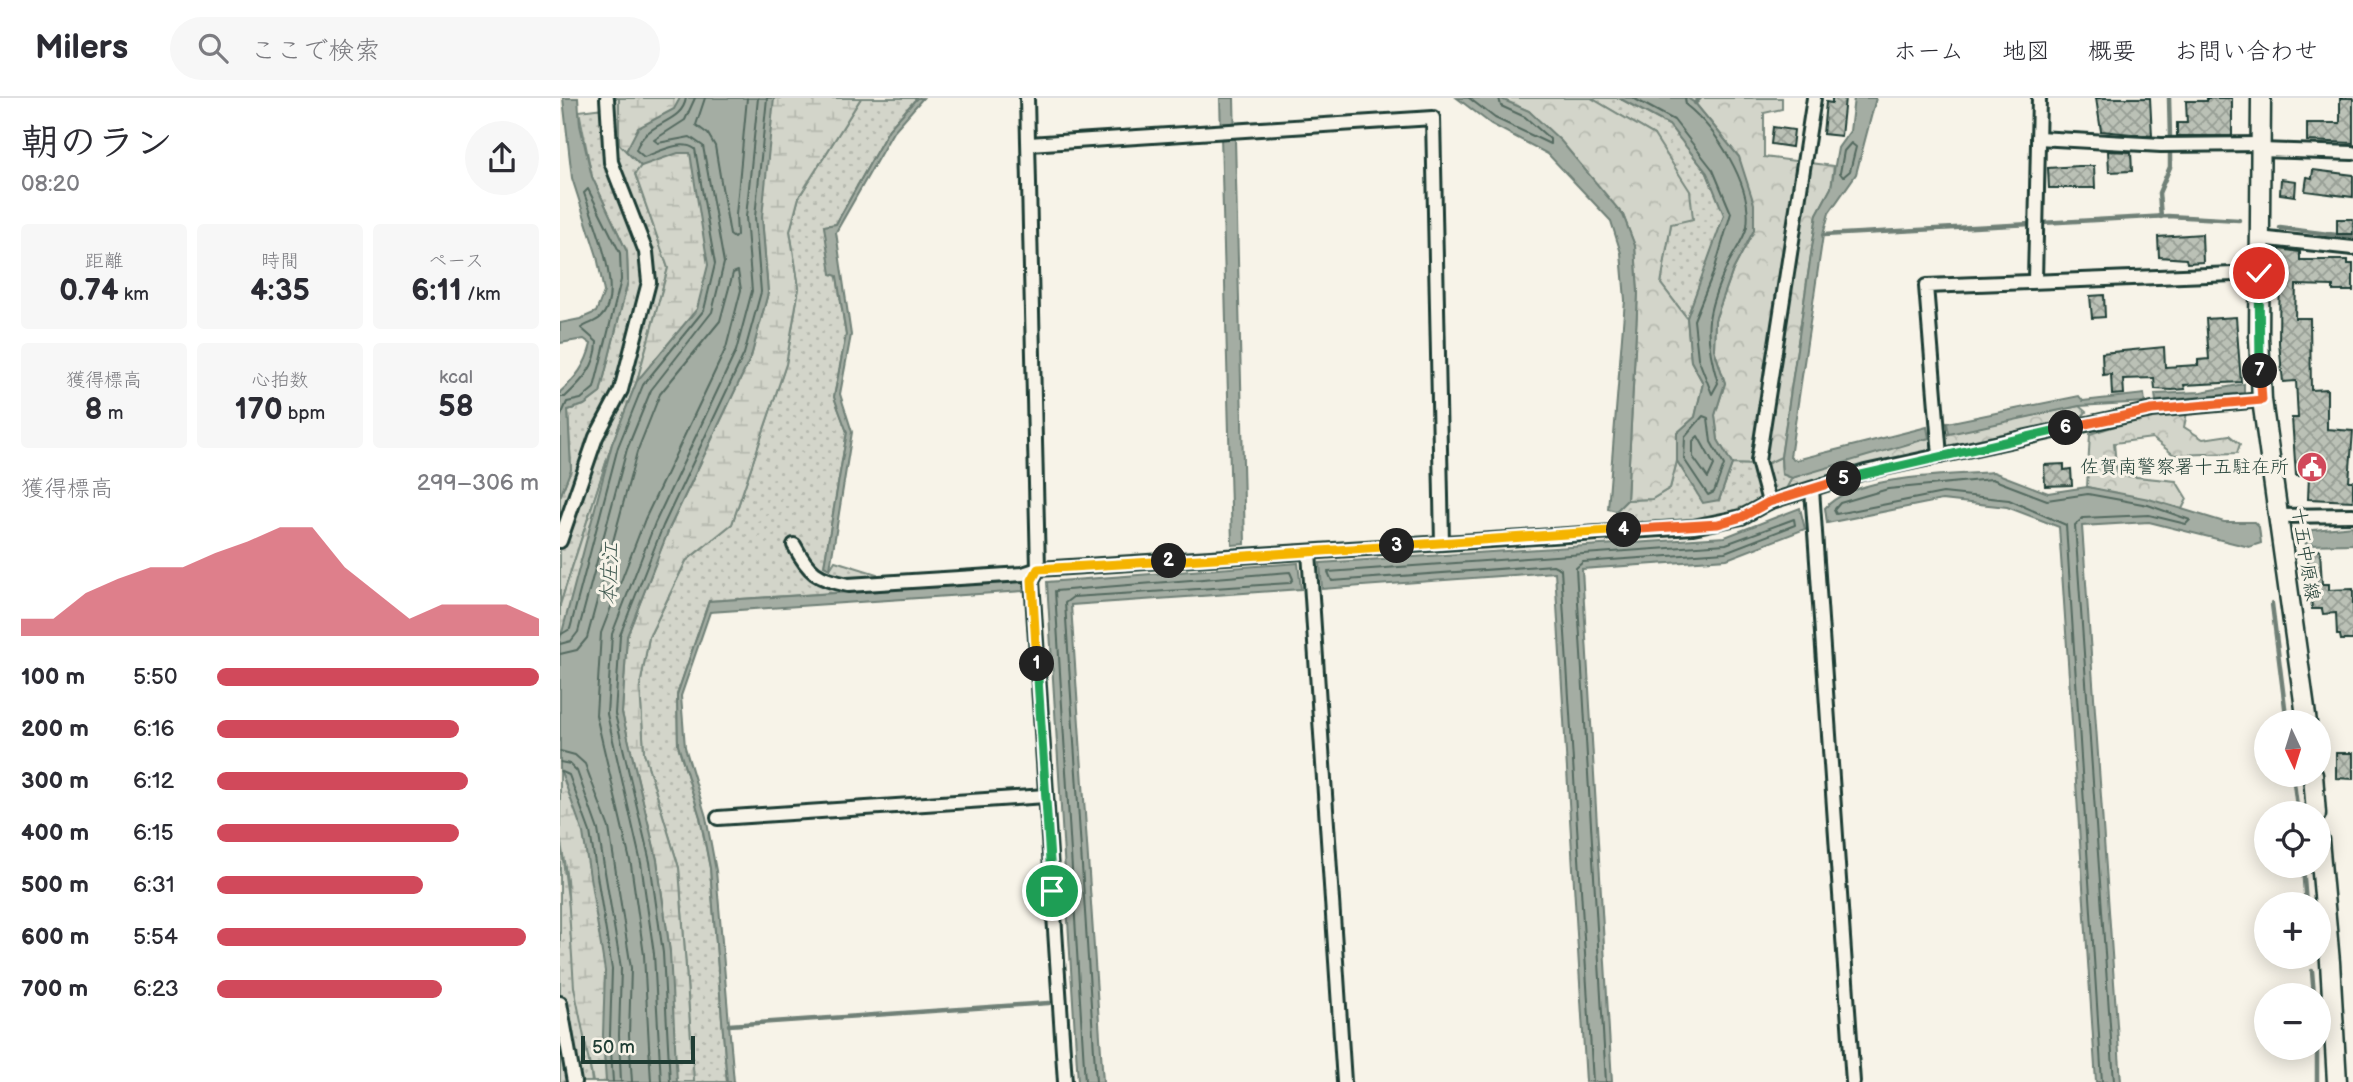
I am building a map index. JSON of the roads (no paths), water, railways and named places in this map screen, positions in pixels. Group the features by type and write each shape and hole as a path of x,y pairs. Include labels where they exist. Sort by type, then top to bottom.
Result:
{"main road":[{"name":"十五中原線","path":"2261,98 2259,273 2262,400 2305,710"},
{"path":"2322,878 2337,1082"}],"street":[{"path":"560,541 596,437 621,390 649,282 646,252 611,162 607,98"},
{"path":"1027,98 1038,569 1032,580 1065,1082"},
{"path":"1769,502 1758,461 1814,98"},
{"path":"2035,280 2039,98"},
{"path":"1029,144 1433,118 1442,543"},
{"path":"2038,138 2353,153"},
{"path":"2259,238 2353,248"},
{"path":"1940,456 1926,286 2259,273"},
{"path":"794,545 806,569 826,581 848,584 1023,574 1038,569 1705,526 1742,517 1769,502 1865,472 2152,410 2262,400"},
{"path":"1812,488 1853,1082"},
{"path":"2278,516 2353,515"},
{"path":"1309,552 1344,1082"},
{"path":"718,818 1046,796"},
{"path":"560,1003 574,1082"}],"water":[{"path":"563,98 578,98 580,125 592,177 627,252 628,281 600,393 584,405 568,410 571,469 560,497 560,392 580,371 591,344 584,339 560,343 560,323 596,312 604,292 597,256 572,178"},
{"name":"本庄江","path":"680,98 774,98 762,217 768,293 751,357 669,529 627,636 622,713 657,860 670,952 677,1082 606,1082 603,1035 605,971 583,833 560,769 560,640 612,444 637,381 697,309 708,265 690,153 678,153 641,166 626,151 638,128 674,109"},
{"path":"917,98 923,98 893,132 836,232 851,335 840,394 852,432 830,569 824,566 847,432 834,397 846,335 837,276 831,274 824,226 836,224 889,129"},
{"path":"1220,98 1234,98 1245,544 1232,545"},
{"path":"1457,98 1499,98 1529,111 1561,141 1623,215 1635,246 1638,293 1627,500 1616,511 1608,509 1625,300 1621,253 1611,221 1548,154 1491,124"},
{"path":"1619,98 1687,98 1695,103 1739,157 1754,204 1754,230 1733,270 1715,320 1714,349 1725,383 1715,415 1718,440 1732,464 1719,500 1703,503 1677,461 1677,433 1695,417 1703,383 1691,361 1687,318 1724,215 1707,173 1669,125"},
{"path":"1854,98 1876,98 1856,174 1829,213 1823,235 1790,457 1796,460 1927,427 1929,438 1792,478 1782,474 1781,457 1817,214 1831,188 1838,148 1850,131"},
{"path":"2244,384 2244,393 2156,401 2155,394 2201,392"},
{"path":"2144,394 2145,402 2079,406 1949,434 1947,423 2079,396 2083,401"},
{"path":"1993,472 2048,493 2087,487 2149,499 2224,522 2254,522 2259,527 2261,543 2249,547 2149,522 2082,526 2121,1082 2096,1082 2059,527 2007,507 1942,500 1827,523 1825,508 1839,497 1858,489 1904,479"},
{"path":"1800,508 1805,529 1727,559 1582,569 1612,1082 1586,1082 1555,572 1322,589 1320,563 1725,537"},
{"path":"2353,526 2353,544 2306,545 2304,531"},
{"path":"1298,563 1301,589 1071,605 1103,1082 1078,1082 1047,582"},
{"path":"1024,581 1023,591 710,612 681,696 685,747 706,817 716,871 734,1082 727,1082 710,868 700,817 678,745 677,695 709,601"}],"waterway":[{"path":"1695,103 1700,98"},
{"path":"2169,98 2170,138"},
{"path":"2161,217 2159,193 2170,167 2170,152"},
{"path":"2041,223 2168,216 2239,220"},
{"path":"1823,235 2031,224"},
{"path":"2280,228 2353,237"},
{"path":"2272,604 2285,710"},
{"path":"2295,788 2296,801"},
{"path":"2304,878 2305,892"},
{"path":"2312,971 2313,983"},
{"path":"729,1025 1049,1003"},
{"path":"2317,1060 2317,1082"}],"place":[{"name":"佐賀南警察署十五駐在所","path":"2312,467"}]}
